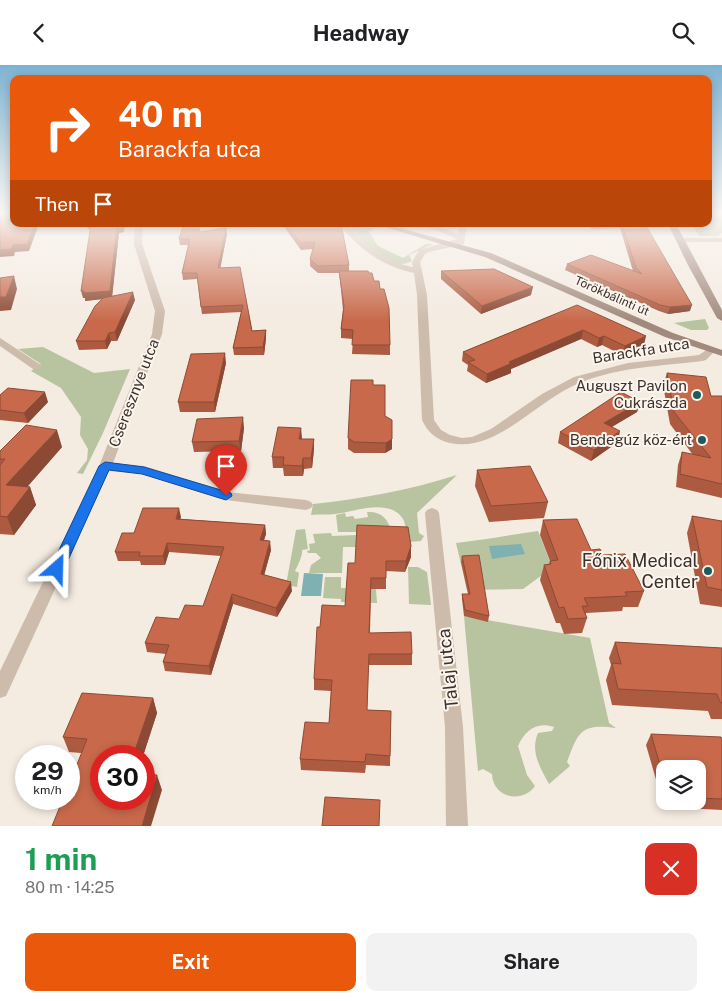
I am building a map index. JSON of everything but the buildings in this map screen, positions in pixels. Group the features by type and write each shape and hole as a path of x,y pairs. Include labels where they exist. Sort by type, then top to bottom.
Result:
{"street":[{"name":"Cseresznye utca","path":"0,690 105,466 159,325 160,311 140,250"},
{"path":"369,250 376,256 395,266 418,271 416,262 422,252 428,250"},
{"name":"Törökbálinti út","path":"476,250 669,335 717,351"},
{"path":"685,250 722,318"},
{"name":"Barackfa utca","path":"418,271 422,295 428,420 434,431 456,441 480,439 498,431 554,391 583,377 602,371 702,358 717,351"},
{"path":"0,341 37,367"},
{"path":"105,466 144,470 226,496 306,505"},
{"name":"Talaj utca","path":"432,513 454,727 457,826"}],"green space":[{"path":"372,250 385,250 403,258 417,250 421,250 409,255 412,261 403,264 394,263"},
{"path":"705,319 709,328 707,330 691,330 674,323"},
{"path":"43,347 94,373 130,369 103,433 83,474 77,473 87,460 88,449 80,435 81,417 61,388 31,371 41,364 18,349"},
{"path":"457,475 417,513 419,533 424,536 421,541 408,542 403,519 397,512 389,509 371,507 335,514 311,515 313,504 385,493"},
{"path":"367,512 380,514 384,517 391,532 338,532 336,515 345,513 346,517 353,516 355,519 368,517"},
{"path":"305,529 308,549 302,550 295,571 299,573 297,587 286,585 296,530"},
{"path":"538,531 554,572 545,573 523,589 467,590 456,543"},
{"path":"331,533 332,536 357,535 356,547 343,547 342,573 309,573 311,565 321,558 316,553 308,553 307,551 310,550 309,544 315,543 313,534"},
{"path":"408,567 418,567 427,572 431,605 409,604"},
{"path":"325,577 341,577 341,588 376,589 377,603 341,602 341,599 323,598"},
{"path":"464,616 590,638 609,723 616,728 595,727 582,732 574,743 567,762 570,766 549,784 537,759 535,747 538,733 552,731 554,727 542,725 532,728 524,735 518,746 527,775 535,786 529,792 516,796 509,796 497,789 492,774 483,769 478,771"}],"water":[{"path":"521,544 525,554 492,559 489,546"},
{"path":"304,573 323,574 321,596 301,596"}],"place":[{"name":"Auguszt Pavilon Cukrászda","path":"697,395"},
{"name":"Bendegúz köz-ért","path":"702,440"},
{"name":"Főnix Medical Center","path":"708,571"}],"route":[{"path":"57,569 105,466 144,470 172,481 226,496"}]}
